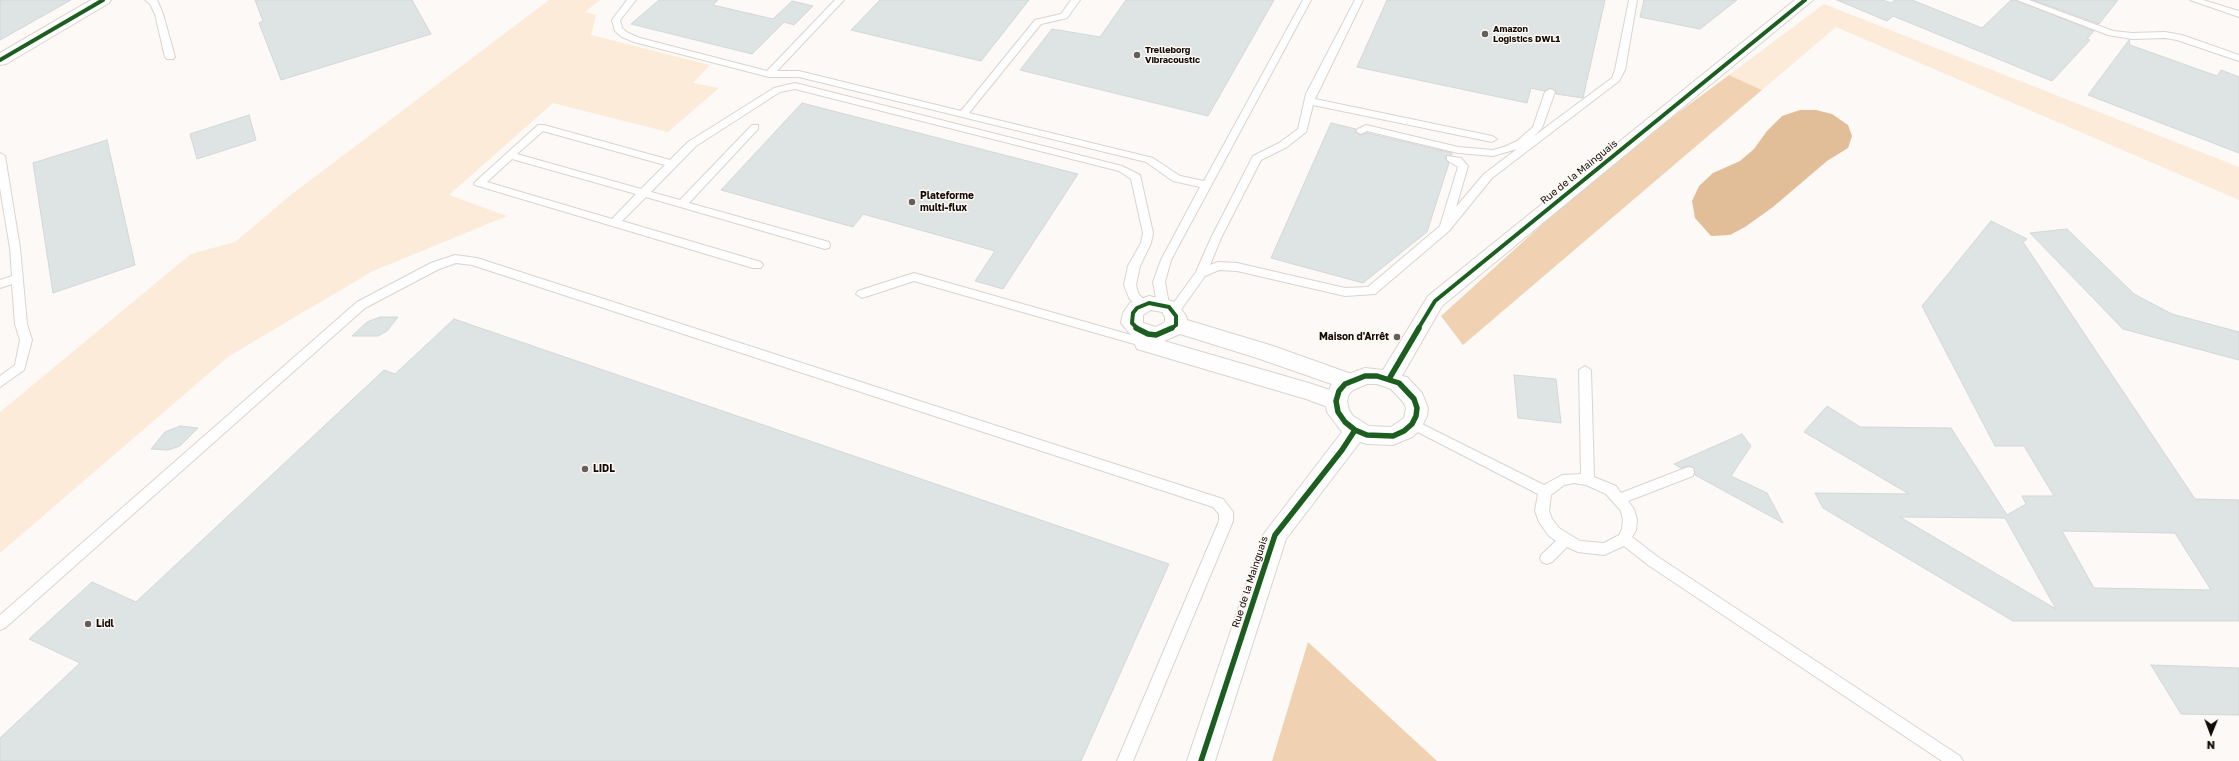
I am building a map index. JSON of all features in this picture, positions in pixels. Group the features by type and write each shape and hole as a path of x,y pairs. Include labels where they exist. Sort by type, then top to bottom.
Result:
{"street":[{"path":"0,60 103,0"},
{"name":"Rue de la Mainguais","path":"1389,378 1435,301 1805,0"},
{"path":"1336,401 1143,337 1132,323 1132,318 1137,308 1142,305 1156,303 1171,314 1265,352 1349,382"},
{"path":"1143,337 1148,334 1163,334 1171,314"},
{"path":"1365,376 1389,378 1399,383 1414,399 1417,408 1416,416 1412,424 1398,433 1380,437 1367,435 1355,430 1345,422 1338,412 1336,401 1339,391 1349,382 1365,376"},
{"name":"Rue de la Mainguais","path":"1201,761 1275,535 1342,450 1355,430"}],"lane":[{"path":"149,0 154,2 159,14 170,57"},
{"path":"632,0 622,10 616,20 618,28 625,35 637,40 769,74 799,74 1149,160 1177,179 1206,186"},
{"path":"769,74 840,0"},
{"path":"963,114 1038,22 1064,16 1076,0"},
{"path":"1171,314 1159,282 1161,271 1307,0"},
{"path":"1171,314 1202,273 1216,238 1257,158 1283,145 1303,130 1311,94 1359,0"},
{"path":"1202,273 1218,266 1237,267 1345,292 1371,290 1445,228 1488,176 1616,79 1620,70 1633,0"},
{"path":"2021,0 2111,33 2132,36 2165,35 2179,37 2239,58"},
{"path":"2194,0 2239,14"},
{"path":"615,222 692,144 777,90 795,86 1122,169 1136,177 1148,232 1146,243 1134,266 1130,285 1133,295 1142,305"},
{"path":"1361,130 1366,128 1458,150 1481,153 1507,150 1521,143 1537,128 1550,92"},
{"path":"1309,101 1492,139"},
{"path":"673,164 541,127 479,183 757,265"},
{"path":"682,204 755,128"},
{"path":"510,155 825,245"},
{"path":"0,156 15,248 21,324 26,340 20,366 0,382"},
{"path":"1445,228 1462,166 1457,160 1451,158"},
{"path":"0,624 361,305 435,266 455,259 474,261 1218,503 1226,512 1226,521 1125,761"},
{"path":"862,294 914,277 1143,337"},
{"path":"0,284 17,278"},
{"path":"1585,370 1588,480"},
{"path":"1412,424 1545,492"},
{"path":"1620,499 1688,472"},
{"path":"1574,478 1588,480 1611,490 1620,499 1630,520 1629,530 1624,539 1615,545 1604,549 1578,546 1565,540 1554,532 1546,522 1542,506 1545,492 1552,485 1562,480 1574,478"},
{"path":"1624,539 1653,561 1955,761"},
{"path":"1547,558 1565,540"}],"shaded area":[{"path":"549,0 600,0 585,12 596,15 591,35 710,65 693,83 719,88 668,132 553,103 449,195 507,216 373,271 229,356 0,553 0,412 191,254 235,242 292,194"},
{"path":"1824,4 2239,167 2239,200 1836,27 1762,90 1729,75"},
{"path":"1729,75 1762,90 1463,345 1441,316 1557,211 1652,132"},
{"path":"1800,110 1816,110 1832,114 1848,125 1852,136 1848,148 1827,161 1773,207 1745,227 1730,235 1711,236 1695,218 1692,201 1699,186 1713,173 1740,161 1754,149 1767,131 1782,116"},
{"path":"1308,642 1437,761 1272,761"}],"building":[{"path":"0,0 71,0 0,40"},
{"path":"255,0 412,0 431,34 281,80 259,23 263,21"},
{"path":"659,0 718,0 713,5 773,19 792,1 813,6 794,25 784,22 752,54 631,24"},
{"path":"880,0 1029,0 981,61 851,30"},
{"name":"Trelleborg Vibracoustic","path":"1126,0 1274,0 1208,116 1020,70 1052,29 1100,37"},
{"name":"Amazon Logistics DWL1","path":"1387,0 1605,0 1583,98 1556,94 1556,91 1550,88 1544,91 1531,88 1527,103 1357,67"},
{"path":"1644,0 1737,0 1700,29 1640,17"},
{"path":"1837,0 1883,0 1891,3 1895,0 1912,0 1982,28 2011,0 2016,0 2094,31 2087,39 2090,40 2052,81 1893,16 1887,21"},
{"path":"2033,0 2118,0 2099,24"},
{"path":"2129,40 2130,45 2217,76 2221,70 2239,77 2239,153 2088,95"},
{"name":"Plateforme multi-flux","path":"802,103 1078,174 1003,289 975,281 995,251 863,214 853,227 721,190"},
{"path":"249,115 256,140 197,159 190,134"},
{"path":"1331,123 1356,129 1355,132 1360,135 1367,133 1452,153 1452,155 1446,156 1446,160 1449,163 1427,232 1363,283 1271,258"},
{"path":"107,140 135,265 53,293 33,163"},
{"path":"1991,221 2027,239 2023,242 2195,499 2239,500 2239,621 2013,621 1823,508 1815,493 1909,494 1804,432 1827,406 1860,427 1951,428 2007,515 2026,504 2022,496 2054,496 2024,446 1995,446 1922,306","holes":["1900,517 2005,518 2056,609","2062,531 2175,533 2211,590 2094,588"]},
{"path":"2067,229 2134,294 2172,314 2239,332 2239,360 2123,329 2030,233"},
{"path":"380,317 398,317 387,331 378,336 352,336 367,322"},
{"name":"LIDL","path":"454,319 1169,564 1081,761 0,761 0,738 80,663 29,639 92,582 136,602 384,370 395,374"},
{"path":"1514,375 1556,379 1561,423 1518,418"},
{"path":"180,426 198,428 180,446 168,450 151,449 165,432"},
{"path":"1742,434 1751,446 1731,476 1767,493 1783,523 1695,475 1693,467 1687,466 1681,468 1674,464"},
{"path":"2151,665 2239,668 2239,715 2181,714"}],"cycle path":[{"path":"0,60 103,0"},
{"path":"1389,379 1435,301 1805,0"},
{"path":"1149,303 1156,303 1169,307 1176,316 1176,325 1169,331 1156,335 1148,334 1136,328 1132,323 1133,313 1137,308 1149,303"},
{"path":"1365,376 1377,376 1399,383 1414,399 1417,408 1416,416 1412,424 1404,431 1393,436 1367,435 1355,430 1345,422 1338,412 1336,401 1339,391 1345,384 1365,376"},
{"path":"1201,761 1275,535 1342,450 1355,430"}],"place":[{"name":"Amazon Logistics DWL1","path":"1485,34"},
{"name":"Trelleborg Vibracoustic","path":"1137,55"},
{"name":"Plateforme multi-flux","path":"912,202"},
{"name":"Maison d'Arrêt","path":"1397,337"},
{"name":"LIDL","path":"585,469"},
{"name":"Lidl","path":"88,624"}]}
